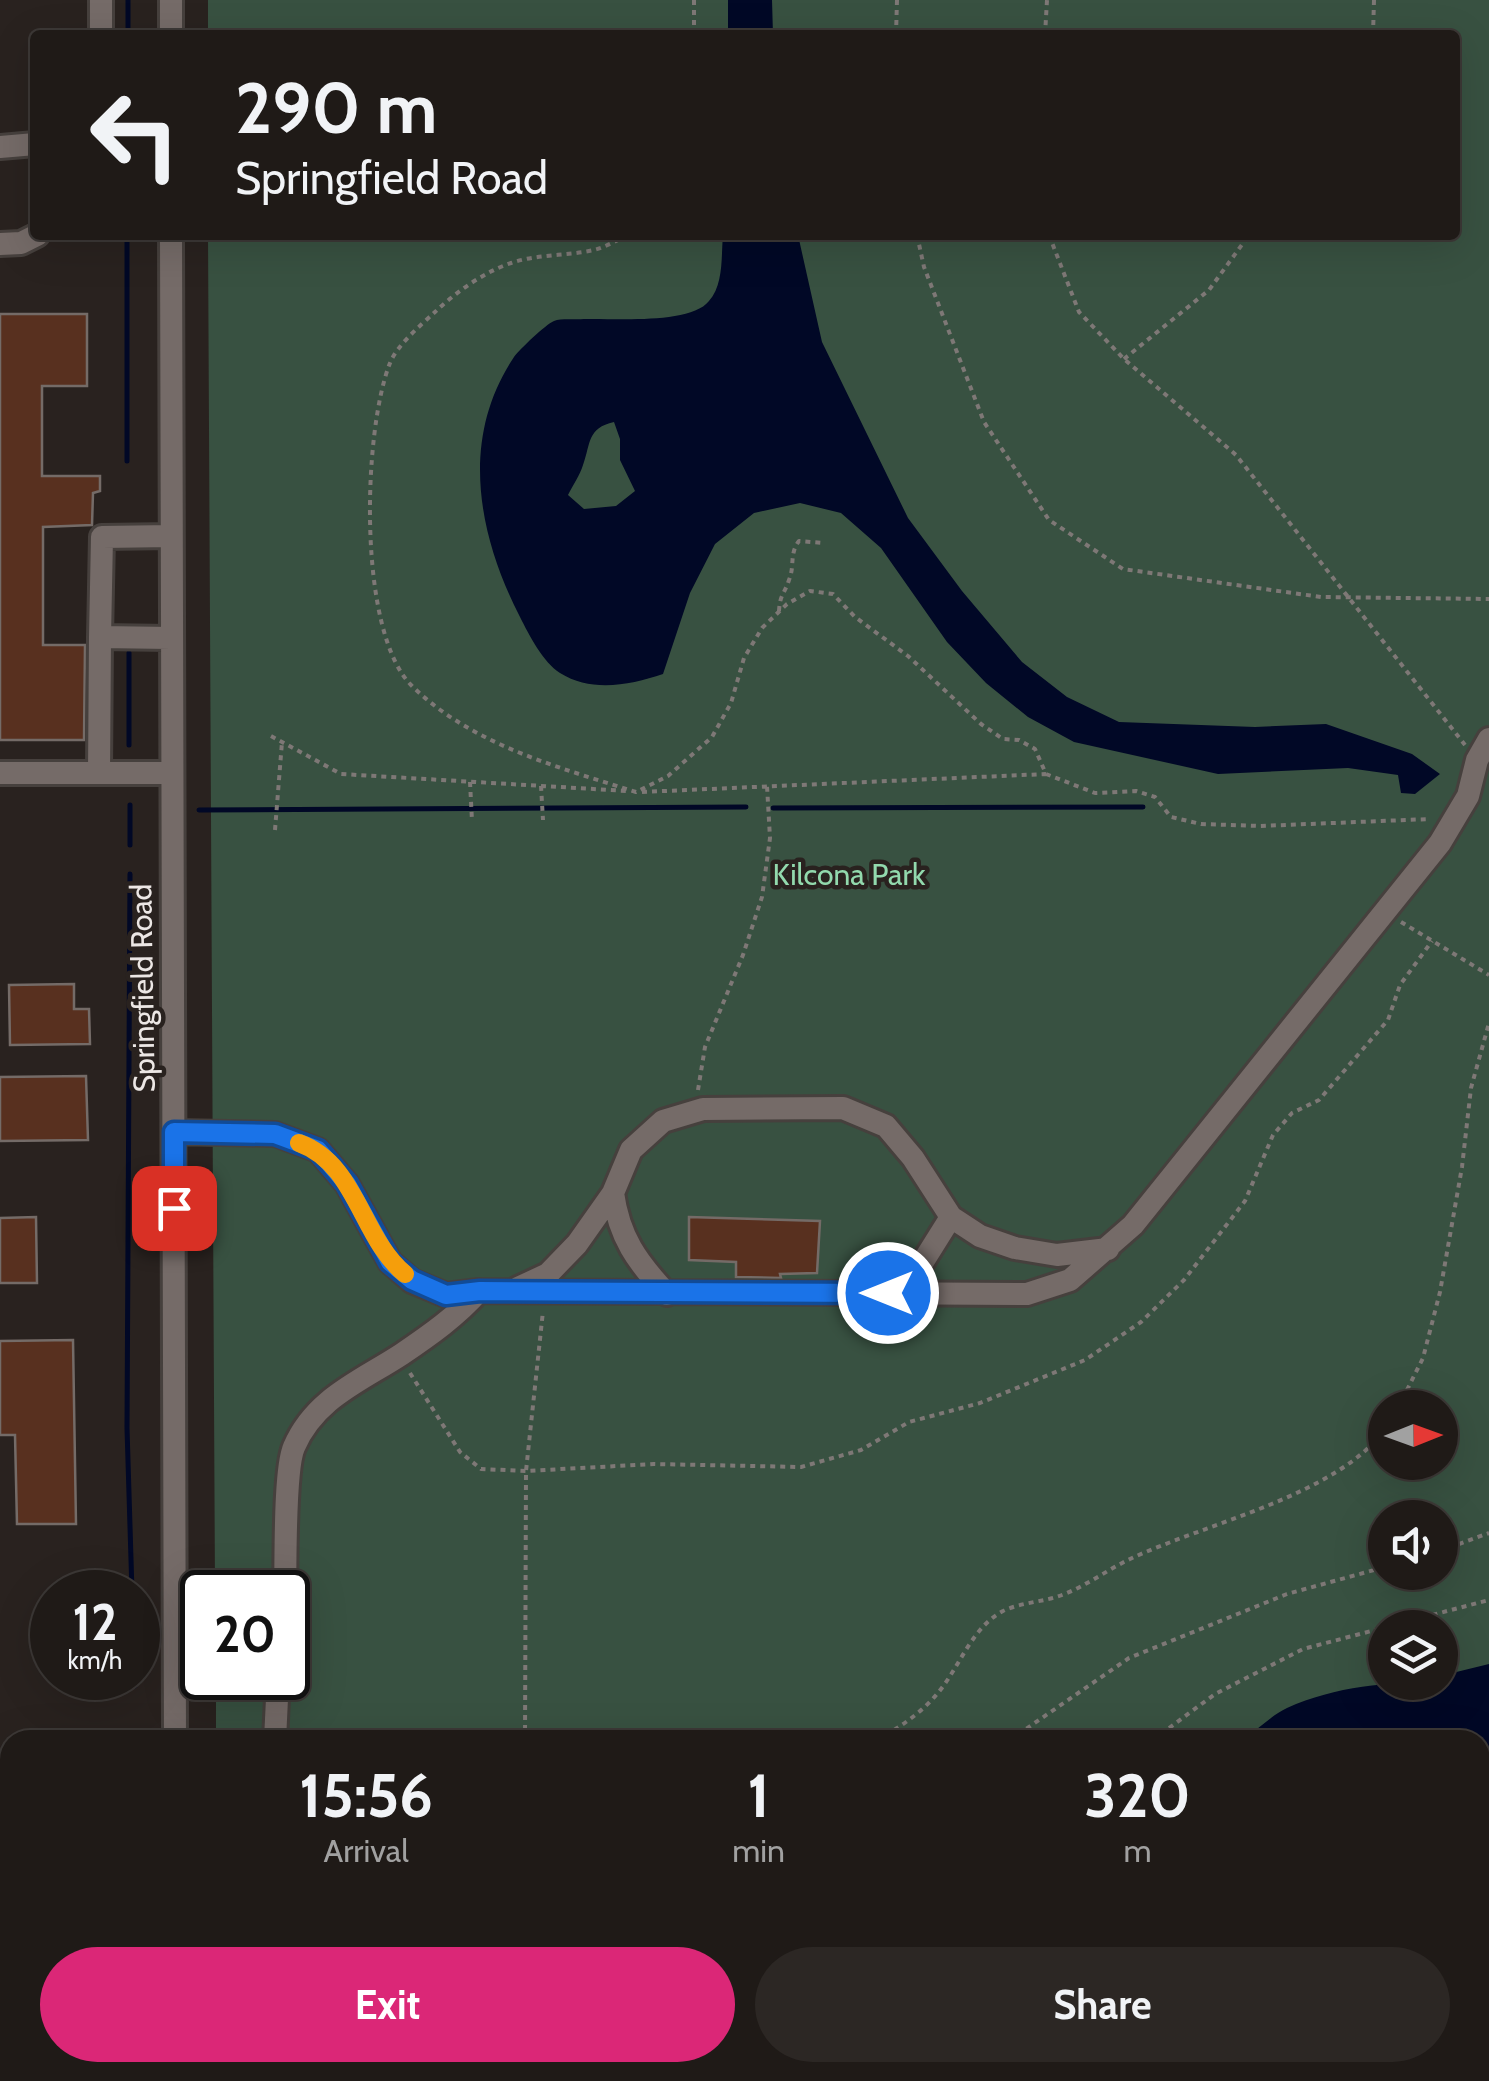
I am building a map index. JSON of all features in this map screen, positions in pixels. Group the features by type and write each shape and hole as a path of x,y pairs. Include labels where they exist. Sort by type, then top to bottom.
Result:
{"street":[{"path":"101,0 101,30"},
{"path":"171,0 171,30"},
{"path":"0,147 30,144"},
{"path":"0,244 30,238"},
{"name":"Springfield Road","path":"172,240 175,1730"},
{"path":"99,773 102,536 171,536"},
{"path":"100,637 171,638"},
{"path":"174,1132 275,1134 318,1150 347,1184 390,1262 412,1280 446,1295 480,1291 1026,1294 1070,1280 1133,1226 1440,843 1468,796 1477,760 1489,739"},
{"path":"0,773 171,774"},
{"path":"510,1292 548,1274 577,1244 613,1192 631,1150 663,1121 703,1109 843,1108 886,1126 913,1158 951,1217 980,1236 1014,1248 1057,1255 1108,1249"},
{"path":"613,1192 626,1245 667,1294"},
{"path":"888,1293 914,1276 951,1217"},
{"path":"286,1570 292,1450 313,1416 347,1385 400,1356 459,1314 480,1291"},
{"path":"275,1730 277,1700"}],"path":[{"path":"694,0 694,30"},
{"path":"896,0 896,30"},
{"path":"1046,30 1047,0"},
{"path":"1374,0 1374,30"},
{"path":"618,240 598,250 512,262 478,279 436,310 391,358 380,399 369,485 382,632 409,683 455,721 532,759 636,792 668,776 712,736 732,702 744,658 762,628 810,591 832,594 854,616 908,656 981,724 1003,739 1019,740 1035,749 1046,774"},
{"path":"918,240 924,267 984,422 1048,520 1122,569 1321,597 1489,599"},
{"path":"1051,240 1079,312 1124,359 1236,455 1477,760"},
{"path":"1124,359 1209,290 1244,240"},
{"path":"779,612 780,594 789,580 792,550 799,541 824,544"},
{"path":"271,736 340,774 636,792 1046,774 1095,794 1136,790 1155,797 1171,817 1201,824 1455,818"},
{"path":"275,830 282,742"},
{"path":"470,782 472,821"},
{"path":"541,786 543,820"},
{"path":"694,1112 705,1047 762,898 770,838 767,786"},
{"path":"1384,912 1489,975"},
{"path":"400,1356 460,1452 481,1469 526,1471 654,1464 801,1467 861,1450 909,1422 980,1403 1085,1360 1141,1322 1184,1280 1245,1200 1273,1135 1292,1114 1319,1100 1388,1020 1400,985 1432,940"},
{"path":"1407,1390 1423,1358 1440,1292 1472,1088 1489,1023"},
{"path":"526,1730 526,1471 545,1292"},
{"path":"893,1730 937,1694 978,1630 1002,1611 1061,1596 1130,1559 1317,1484 1352,1464 1368,1447"},
{"path":"1458,1544 1489,1533"},
{"path":"1025,1730 1129,1658 1288,1594 1368,1572"},
{"path":"1166,1730 1215,1694 1303,1649 1448,1614 1489,1600"}],"green space":[{"name":"Kilcona Park","path":"208,0 1489,0 1489,1730 216,1730 216,1700 310,1700 310,1570 215,1570 208,240 1460,240 1460,30 208,30"}],"water":[{"path":"728,0 772,0 773,30 728,30"},
{"path":"723,240 799,240 822,342 908,518 1022,662 1067,697 1119,722 1255,727 1326,724 1412,754 1440,774 1415,794 1401,793 1398,775 1348,768 1218,774 1074,742 1028,717 986,683 947,642 881,548 841,513 800,503 754,513 715,544 690,593 663,674 624,684 598,685 560,673 542,655 520,617 505,586 485,520 481,454 497,388 517,353 554,321 651,319 686,314 709,301 721,270","holes":["614,422 620,439 620,460 635,491 616,506 584,509 568,495 582,469 594,432"]},
{"path":"1489,1664 1489,1730 1256,1730 1281,1711 1343,1690 1368,1686 1368,1700 1458,1700 1458,1672"}],"building":[{"path":"0,314 87,314 87,386 42,386 42,476 100,476 100,491 93,493 92,525 43,527 43,645 85,645 84,740 0,740"},
{"path":"74,984 74,1009 89,1009 90,1044 10,1045 9,985"},
{"path":"86,1076 88,1140 0,1141 0,1077"},
{"path":"36,1217 37,1283 0,1283 0,1218"},
{"path":"689,1217 820,1221 817,1273 780,1274 781,1278 736,1277 736,1262 689,1260"},
{"path":"73,1340 76,1524 17,1524 15,1435 0,1435 0,1341"}],"waterway":[{"path":"128,0 128,30"},
{"path":"127,240 127,461"},
{"path":"129,653 129,745"},
{"path":"130,805 130,845"},
{"path":"199,810 746,807"},
{"path":"773,808 1143,807"},
{"path":"130,874 127,1428 131,1570"}],"slow traffic":[{"path":"299,1143 318,1150 347,1184 390,1262 405,1274"}],"route":[{"path":"174,1208 174,1132 275,1134 318,1150 347,1184 390,1262 412,1280 446,1295 480,1291 888,1293"}]}
